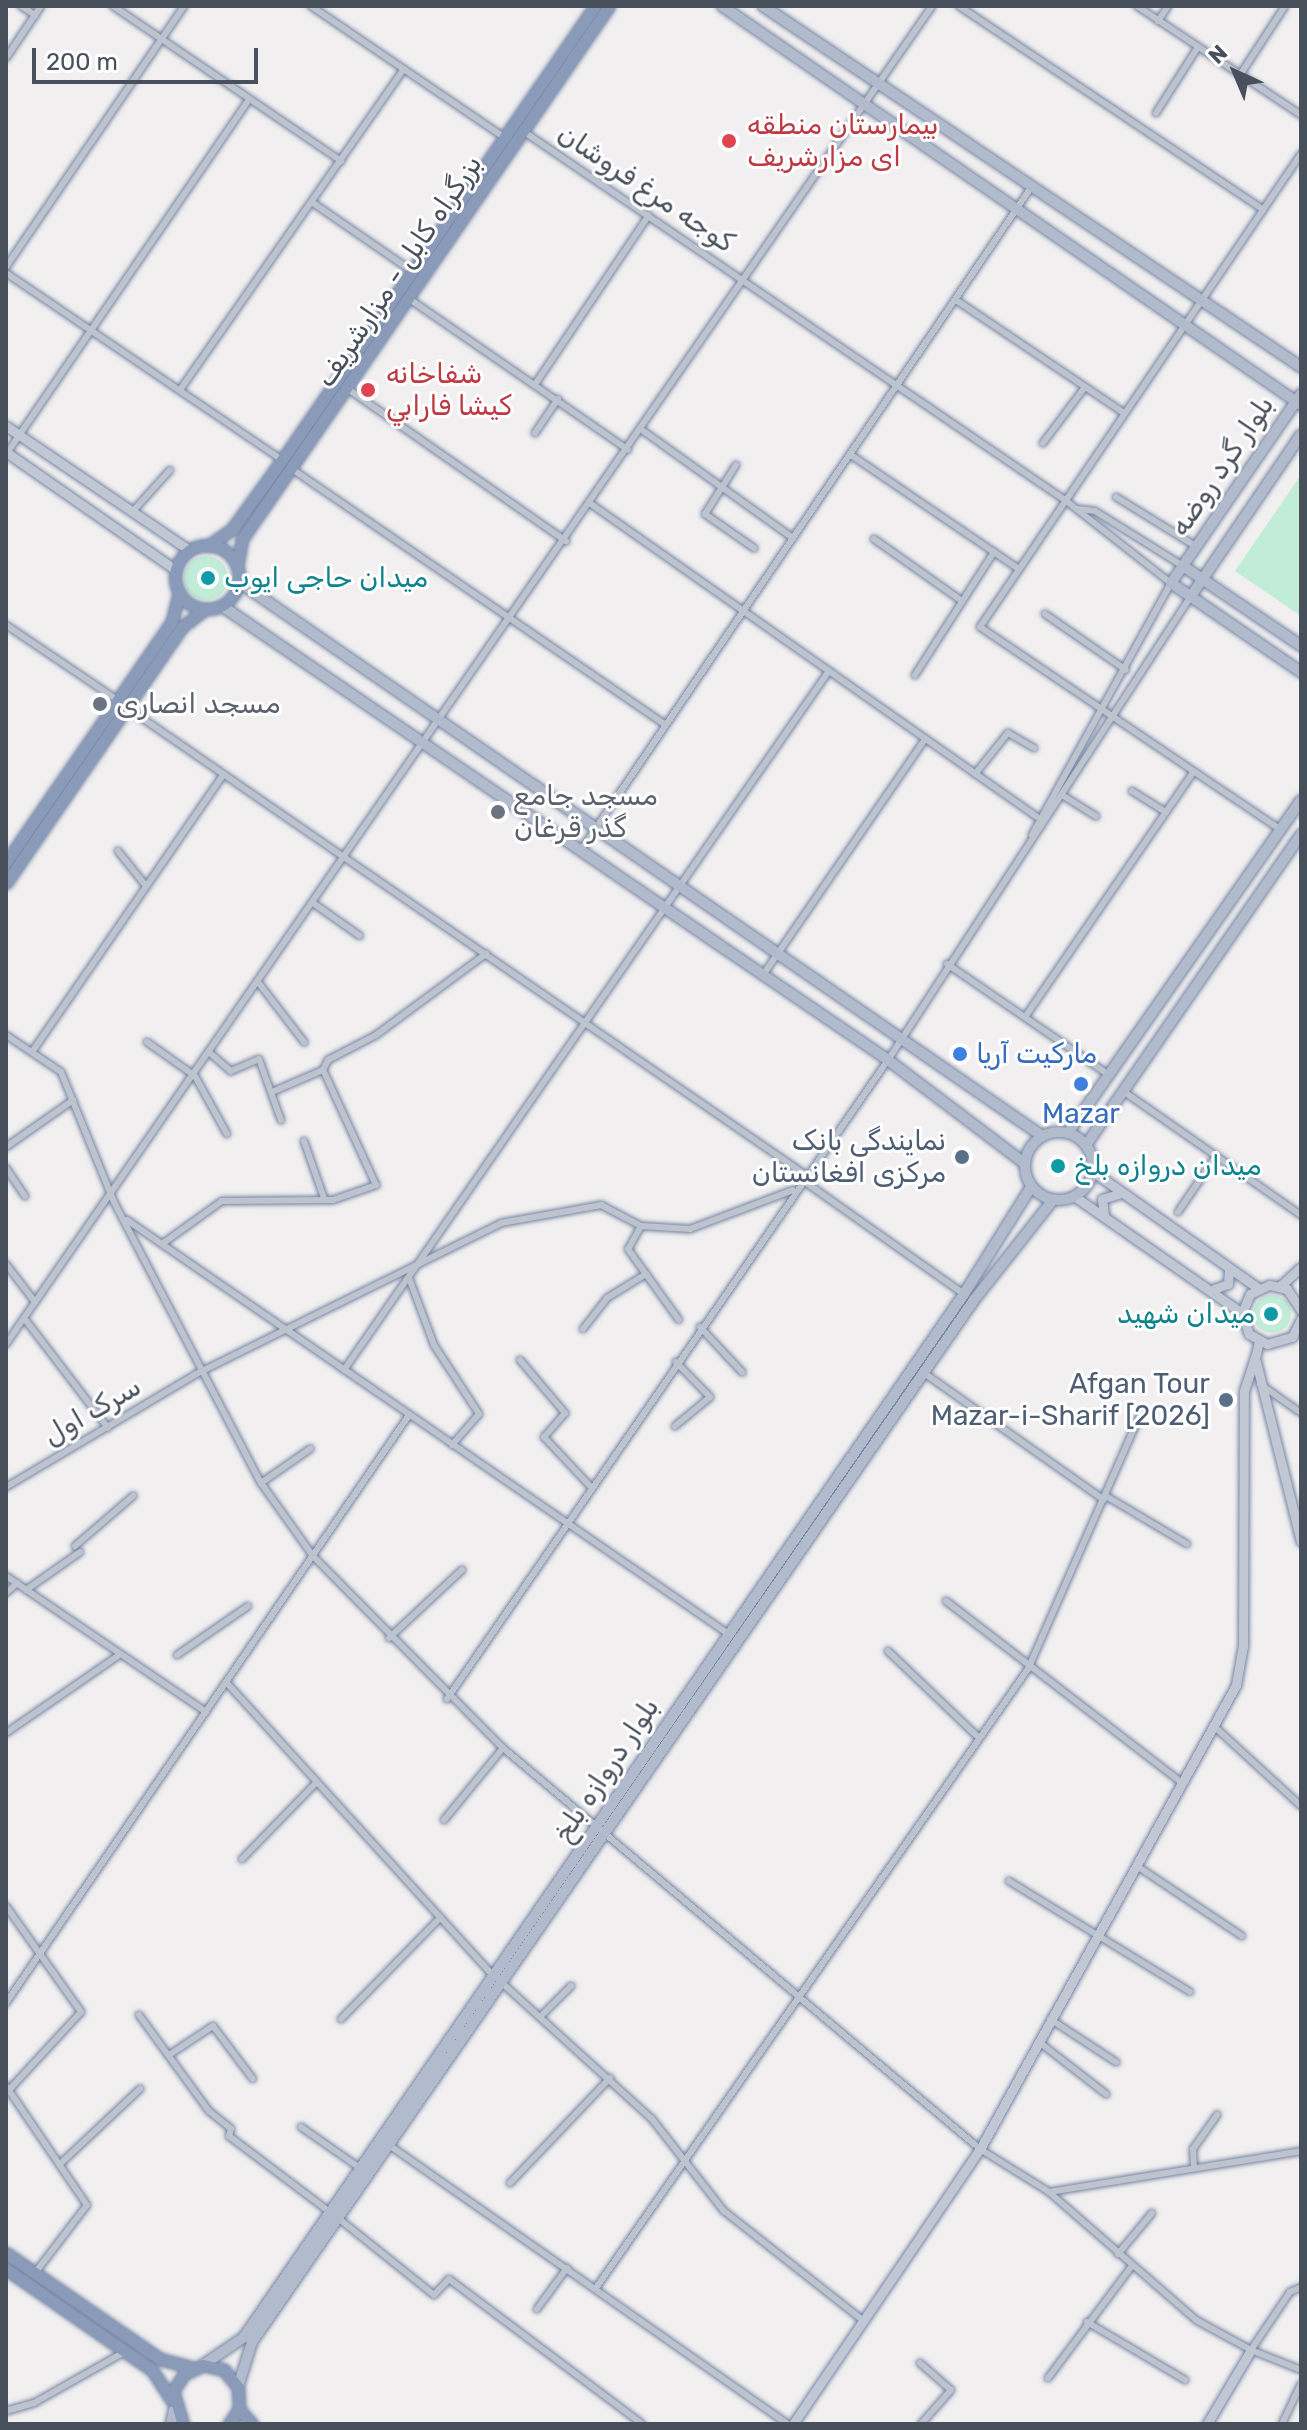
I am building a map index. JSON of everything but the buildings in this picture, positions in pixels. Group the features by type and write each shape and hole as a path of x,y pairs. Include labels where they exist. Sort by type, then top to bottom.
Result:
{"highway":[{"name":"بزرگراه کابل - مزارشریف","path":"208,546 232,529 282,460 595,6"},
{"name":"بزرگراه کابل - مزارشریف","path":"237,567 242,539 609,6"},
{"path":"6,862 122,704 182,627 205,609 222,606 239,582 237,567 208,546 189,550 176,570 179,592 172,621 122,704 6,883"},
{"path":"179,592 205,609"},
{"path":"6,2253 160,2359 224,2370 238,2387 239,2409 229,2424"},
{"path":"6,2269 152,2370 183,2424"},
{"path":"173,2406 177,2381 198,2367"},
{"path":"239,2409 252,2424"}],"main road":[{"path":"722,6 1184,328 1299,400"},
{"path":"763,6 1301,367"},
{"name":"بلوار گرد روضه","path":"1171,583 1299,400"},
{"name":"بلوار گرد روضه","path":"1191,596 1301,435"},
{"name":"بلوار گرد روضه","path":"1183,566 1301,646"},
{"path":"222,606 888,1060 1024,1163 1031,1187 1053,1200 1074,1196 1092,1171 1086,1145 1068,1133 1042,1136 239,582"},
{"path":"1171,583 1301,672"},
{"path":"1068,1133 1111,1077 1301,800"},
{"path":"1086,1145 1301,834"},
{"path":"1024,1163 1042,1136"},
{"name":"بلوار دروازه بلخ","path":"601,1830 727,1633 964,1294 1031,1187"},
{"name":"بلوار دروازه بلخ","path":"198,2367 244,2337 389,2145 601,1830 924,1373 1053,1200"},
{"name":"بلوار دروازه بلخ","path":"238,2387 252,2342 334,2215 360,2168 498,1980"},
{"path":"171,2424 173,2406"}],"street":[{"path":"21,6 35,15"},
{"path":"6,58 41,6"},
{"path":"113,6 341,161"},
{"path":"184,6 6,270 282,460"},
{"path":"311,6 505,138"},
{"path":"6,1344 566,541 932,6"},
{"path":"959,6 1262,209"},
{"path":"1137,6 1301,115"},
{"path":"1158,21 1168,6"},
{"path":"1240,75 1285,6"},
{"path":"1156,113 1198,47"},
{"path":"180,390 404,69"},
{"path":"176,570 6,452 249,99"},
{"name":"كوجه مرغ فروشان","path":"523,131 1077,509"},
{"path":"1281,830 980,627 1301,154"},
{"path":"581,850 1032,186"},
{"path":"313,203 412,272"},
{"path":"536,383 649,215"},
{"path":"408,298 536,383 628,450"},
{"path":"956,300 1124,413"},
{"path":"1043,443 1085,387"},
{"path":"348,389 566,541"},
{"path":"535,433 558,399"},
{"path":"6,426 189,550"},
{"path":"642,430 793,538"},
{"path":"851,455 1019,569"},
{"path":"736,465 705,514 754,548"},
{"path":"292,469 666,725"},
{"path":"133,511 170,470"},
{"path":"1116,497 1197,547"},
{"path":"591,504 1044,822"},
{"path":"1077,509 1095,511 1183,566"},
{"path":"1030,842 1036,817 1126,670 1171,583 1086,523 1077,509"},
{"path":"874,539 962,601"},
{"path":"915,675 994,552"},
{"path":"447,1699 793,1190 806,1179 888,1060 898,1037 1115,717 1191,596"},
{"path":"1045,614 1126,670"},
{"path":"6,625 587,1023 964,1294"},
{"path":"344,1370 829,671"},
{"path":"975,774 1008,733 1034,748"},
{"path":"763,975 925,739"},
{"path":"1025,1017 1194,771"},
{"path":"32,1052 223,775"},
{"path":"1132,791 1166,812"},
{"path":"1062,795 1096,816"},
{"path":"118,851 146,886"},
{"path":"313,903 360,936"},
{"path":"272,1092 323,1070 328,1060 376,1035 486,954"},
{"path":"947,964 1111,1077"},
{"path":"258,982 304,1042"},
{"path":"6,1036 61,1072 111,1193 200,1372 261,1483 313,1556 447,1699 980,2149 1049,2192 1131,2267 1196,2320 1251,2350 1301,2370"},
{"path":"147,1042 195,1076 227,1134"},
{"path":"210,1053 231,1071 259,1059 281,1120"},
{"path":"162,1244 222,1201 324,1198 376,1185 323,1070"},
{"path":"1123,1091 1301,1215"},
{"path":"6,1147 73,1100"},
{"path":"304,1141 324,1198"},
{"path":"1178,1212 1216,1156"},
{"path":"6,1168 25,1196"},
{"path":"1092,1171 1118,1194 1258,1288 1280,1286 1301,1267"},
{"path":"679,1320 628,1249 641,1226 690,1229 793,1190"},
{"path":"1104,1215 1102,1199 1118,1194"},
{"path":"389,2145 791,2424 980,2149 1050,2019 1216,1728 1243,1647 1244,1391 1259,1341 1242,1313 1214,1289 1074,1196"},
{"name":"سرک اول","path":"6,1487 200,1372 501,1223 601,1205 641,1226"},
{"path":"125,1219 727,1633"},
{"path":"6,1264 35,1302"},
{"path":"1214,1289 1228,1284 1229,1269"},
{"path":"583,1329 607,1298 646,1274"},
{"path":"409,1278 434,1345 479,1414 452,1445"},
{"path":"1280,1286 1300,1301"},
{"path":"1242,1313 1258,1288"},
{"path":"24,1318 108,1428"},
{"path":"1259,1341 1284,1341 1301,1321"},
{"path":"700,1327 742,1372"},
{"path":"1255,1358 1301,1541"},
{"path":"520,1360 565,1413 544,1437 591,1487"},
{"path":"675,1426 710,1397 676,1362"},
{"path":"924,1373 1105,1498 1187,1544"},
{"path":"1260,1384 1301,1413"},
{"path":"596,2288 976,1735 1028,1669 1141,1413"},
{"path":"6,2003 409,1415"},
{"path":"261,1483 310,1449"},
{"path":"26,1590 78,1549 133,1496"},
{"path":"389,1638 462,1570"},
{"path":"6,1576 206,1712"},
{"path":"6,1593 17,1583"},
{"path":"946,1601 1028,1669 1184,1784"},
{"path":"177,1655 248,1606"},
{"path":"888,1651 976,1735"},
{"path":"6,1733 119,1655"},
{"path":"226,1682 439,1919 498,1980 610,2078 687,2157 724,2211 864,2321"},
{"path":"1216,1728 1301,1806"},
{"path":"444,1820 503,1748"},
{"path":"242,1859 316,1783"},
{"path":"1137,1866 1242,1936"},
{"path":"1009,1881 1100,1933 1190,1992"},
{"path":"6,1906 81,2012 8,2088 87,2205 35,2273"},
{"path":"341,2019 439,1919"},
{"path":"540,2017 571,1986"},
{"path":"139,2015 231,2129 229,2136 434,2295 449,2279 642,2424"},
{"path":"1050,2019 1116,2062"},
{"path":"169,2055 213,2026 253,2079"},
{"path":"1039,2042 1106,2094"},
{"path":"510,2183 610,2078"},
{"path":"60,2164 140,2089"},
{"path":"1194,2168 1193,2149 1217,2115"},
{"path":"301,2127 360,2168"},
{"path":"1049,2192 1301,2151"},
{"path":"1118,2254 1152,2213"},
{"path":"1048,2378 1131,2267"},
{"path":"537,2309 567,2268"},
{"path":"1207,2424 1290,2292 1301,2287"},
{"path":"1087,2322 1139,2359 1148,2355 1185,2380"},
{"path":"6,2411 34,2403 125,2351"},
{"path":"920,2363 951,2390 921,2424"},
{"path":"1282,2424 1301,2384"}],"green space":[{"path":"1301,475 1301,616 1235,571"},
{"path":"206,556 221,563 228,578 221,593 206,600 191,593 184,578 191,563"},
{"path":"1272,1295 1286,1300 1291,1314 1286,1328 1272,1333 1258,1328 1253,1314 1258,1300"}],"place":[{"name":"بیمارستان منطقه ای مزارشریف","path":"729,141"},
{"name":"شفاخانه كيشا فارابي","path":"368,390"},
{"name":"میدان حاجی ایوب","path":"208,578"},
{"name":"مسجد انصاری","path":"100,704"},
{"name":"مسجد جامع گذر قرغان","path":"498,812"},
{"name":"مارکیت آریا","path":"960,1054"},
{"name":"Mazar","path":"1081,1084"},
{"name":"نمایندگی بانک مرکزی افغانستان","path":"962,1157"},
{"name":"میدان دروازه بلخ","path":"1058,1166"},
{"name":"میدان شهید","path":"1271,1314"},
{"name":"Afgan Tour Mazar-i-Sharif [2026]","path":"1226,1400"}]}
